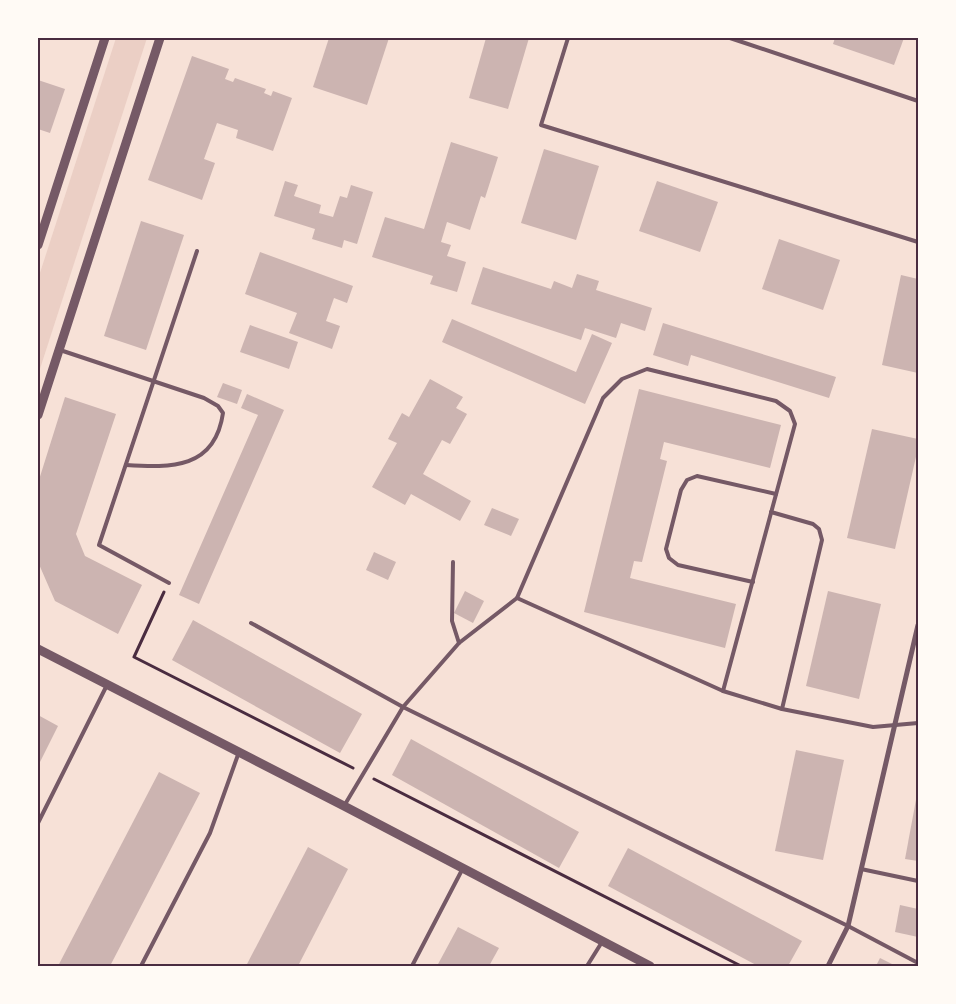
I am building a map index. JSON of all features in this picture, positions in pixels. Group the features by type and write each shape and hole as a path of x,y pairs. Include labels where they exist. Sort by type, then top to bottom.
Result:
{"street":[{"path":"38,245 105,38"},
{"path":"38,415 160,38"},
{"path":"828,966 848,926 918,625"},
{"path":"38,649 650,966"}],"lane":[{"path":"568,38 541,125 918,242"},
{"path":"730,38 918,101"},
{"path":"169,583 99,545 197,251"},
{"path":"60,350 204,398 218,406 223,413 222,423 206,451 192,462 163,468 126,465"},
{"path":"344,806 403,707 459,642 517,598 603,398 622,379 648,369 776,401 790,411 795,424 724,691"},
{"path":"752,582 678,565 669,558 666,549 682,490 687,480 697,476 776,494"},
{"path":"771,512 813,524 819,529 822,540 782,708"},
{"path":"454,562 452,621 459,642"},
{"path":"517,598 724,691 782,708 873,727 918,723"},
{"path":"251,623 403,707 848,926 918,963"},
{"path":"38,823 107,685"},
{"path":"141,966 210,833 239,752"},
{"path":"412,966 463,868"},
{"path":"861,869 918,882"},
{"path":"587,966 602,942"}],"path":[{"path":"169,583 134,657 741,966"}],"shaded area":[{"path":"116,38 147,38 38,375 38,279"}],"building":[{"path":"329,38 389,38 367,105 313,87"},
{"path":"486,38 529,38 508,109 469,98"},
{"path":"835,38 904,38 894,65 833,44"},
{"path":"192,56 229,69 225,79 233,82 235,78 266,89 264,93 271,96 273,91 292,98 273,151 236,138 238,130 217,123 204,159 215,163 202,200 148,180"},
{"path":"38,80 65,89 50,133 38,129"},
{"path":"451,142 498,157 485,198 481,196 470,230 447,222 441,242 451,245 447,256 466,262 457,292 430,284 433,276 372,257 385,217 424,229"},
{"path":"544,149 599,166 576,240 521,223"},
{"path":"285,181 298,185 294,196 321,205 319,213 333,217 340,196 347,198 351,185 373,192 357,244 344,240 342,248 312,239 315,229 274,216"},
{"path":"657,181 718,202 700,252 639,231"},
{"path":"141,221 184,235 146,350 104,336"},
{"path":"779,239 840,260 823,310 762,289"},
{"path":"260,252 353,286 347,303 334,298 326,321 340,326 332,349 289,333 297,313 245,294"},
{"path":"483,267 551,289 554,281 572,288 577,274 599,281 596,290 652,308 645,331 621,323 616,338 585,328 581,340 471,304"},
{"path":"901,275 918,279 918,373 882,365"},
{"path":"452,319 576,372 592,334 612,343 585,404 442,342"},
{"path":"663,323 836,377 829,398 691,355 688,366 653,355"},
{"path":"250,325 298,342 289,369 240,352"},
{"path":"430,379 463,397 456,408 467,414 450,444 442,440 423,474 471,501 460,521 411,494 405,505 372,487 397,443 388,439 402,413 409,417"},
{"path":"223,383 242,390 237,404 217,397"},
{"path":"639,389 781,425 770,468 664,442 660,459 667,461 642,562 634,561 630,578 736,604 725,648 584,612"},
{"path":"247,394 284,410 199,604 179,595 258,415 241,408"},
{"path":"65,397 116,414 76,534 85,556 142,585 118,634 55,601 38,562 38,483"},
{"path":"872,429 918,439 918,448 895,549 847,538"},
{"path":"492,508 519,519 511,536 484,525"},
{"path":"374,552 396,562 388,580 366,570"},
{"path":"465,591 484,601 473,623 454,613"},
{"path":"828,591 881,604 859,699 806,686"},
{"path":"193,620 362,714 340,753 172,660"},
{"path":"38,715 58,726 38,766"},
{"path":"411,739 579,832 559,868 392,775"},
{"path":"796,750 844,760 823,860 775,851"},
{"path":"159,772 200,793 110,966 58,966"},
{"path":"918,789 918,861 905,859"},
{"path":"308,847 348,869 298,966 246,966"},
{"path":"628,848 802,941 788,966 758,966 608,886"},
{"path":"900,905 918,909 918,937 895,932"},
{"path":"458,927 499,948 489,966 437,966"},
{"path":"880,958 896,966 876,966"}]}
